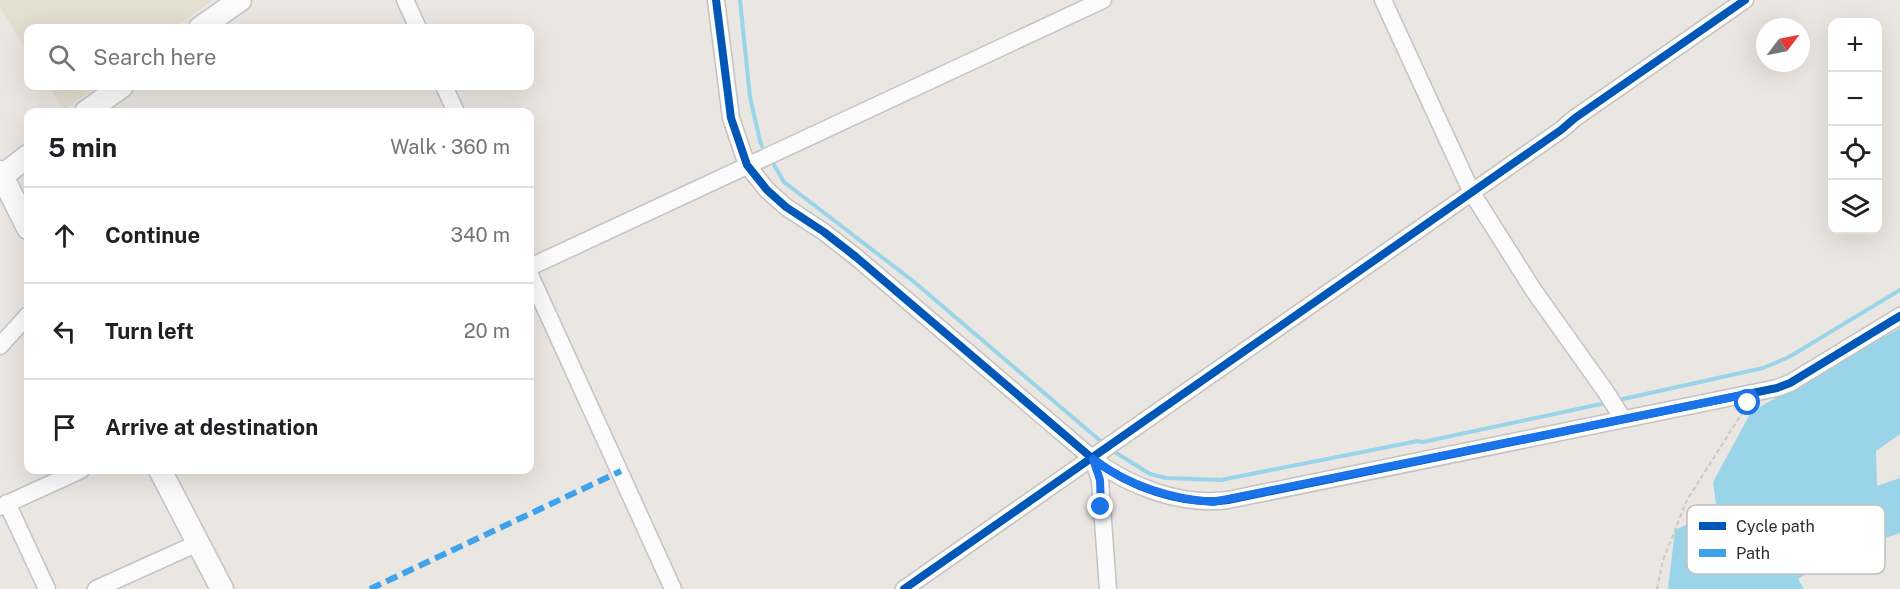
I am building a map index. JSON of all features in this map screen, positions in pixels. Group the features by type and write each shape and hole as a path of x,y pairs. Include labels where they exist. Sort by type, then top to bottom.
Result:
{"street":[{"path":"206,24 240,0"},
{"path":"405,0 416,24"},
{"path":"716,0 730,118 747,165 767,190 786,207 856,257 1093,459 1110,472 1163,494 1191,501 1213,502 1777,388 1790,383 1900,316"},
{"path":"534,265 1103,0"},
{"path":"1383,0 1472,193 1534,291 1623,419"},
{"path":"904,589 1093,459 1745,0"},
{"path":"92,108 116,90"},
{"path":"446,90 454,108"},
{"path":"24,159 1,175 24,220"},
{"path":"534,284 673,589"},
{"path":"0,346 24,319"},
{"path":"1093,459 1100,480 1108,589"},
{"path":"47,589 4,505 72,474"},
{"path":"162,474 222,589"},
{"path":"96,589 198,543"}],"path":[{"path":"1657,589 1663,560 1687,500 1752,393"}],"shaded area":[{"path":"0,0 213,0 180,24 24,24 24,46 0,7"},
{"path":"52,90 92,90 67,108 63,108"}],"water":[{"path":"1900,328 1900,434 1876,451 1877,486 1900,478 1900,533 1885,538 1885,505 1716,505 1713,482 1751,412"},
{"path":"1687,525 1687,574 1806,574 1798,579 1804,589 1668,589 1675,530"}],"waterway":[{"path":"740,0 750,97 762,146"},
{"path":"774,165 784,182 913,281 1104,444"},
{"path":"1623,399 1763,368 1789,357 1900,290"},
{"path":"1110,449 1150,474 1166,478 1221,480 1418,441 1423,442 1601,404"}],"marked path":[{"path":"370,589 621,471"}],"cycle path":[{"path":"716,0 731,118 747,165 767,190 786,207 856,257 1093,459 1140,486 1174,497 1192,500 1228,500 1777,388 1790,383 1900,316"},
{"path":"904,589 1745,0"}],"route":[{"path":"1101,507 1100,480 1093,459 1110,472 1163,494 1191,501 1213,502 1752,393 1748,403"}]}
